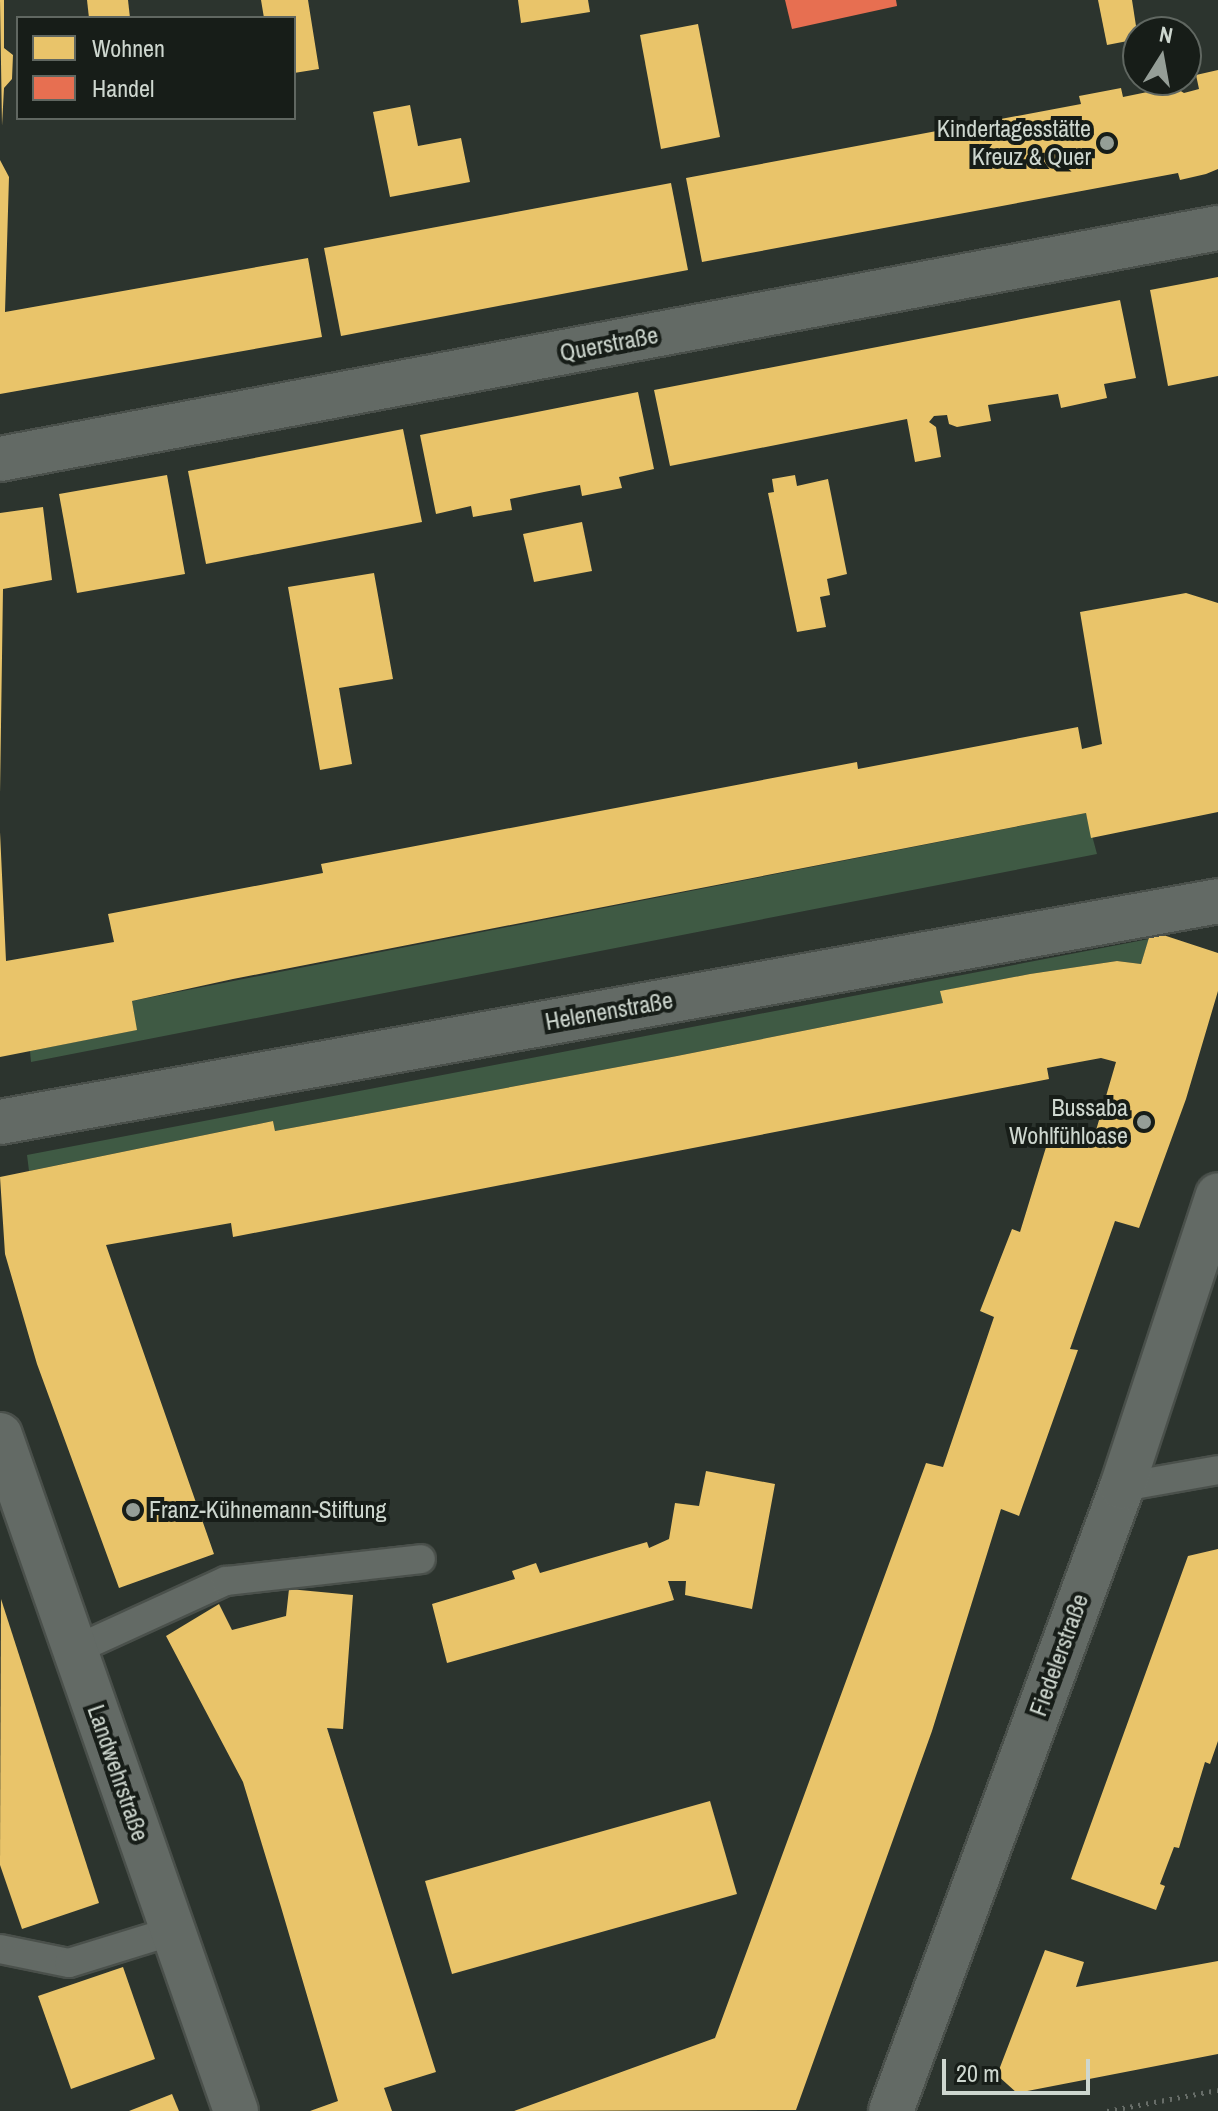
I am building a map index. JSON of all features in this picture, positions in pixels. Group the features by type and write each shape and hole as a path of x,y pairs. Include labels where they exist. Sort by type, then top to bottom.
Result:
{"street":[{"name":"Querstraße","path":"0,459 1218,228"},
{"name":"Helenenstraße","path":"0,1122 1218,901"},
{"name":"Fiedelerstraße","path":"891,2111 1122,1487 1218,1195"},
{"name":"Landwehrstraße","path":"0,1435 236,2111"}],"lane":[{"path":"1122,1487 1218,1470"},
{"path":"75,1650 226,1581 421,1559"},
{"path":"0,1949 69,1963 173,1931"}],"path":[{"path":"1107,2111 1218,2090"}],"green space":[{"path":"1086,813 1097,854 31,1062 30,1051 136,1030 132,1001"},
{"path":"1149,939 1141,964 1117,961 1030,974 941,991 943,1003 677,1056 275,1131 273,1121 29,1171 27,1155"}],"building: Wohnen":[{"path":"0,0 4,0 4,48 13,55 12,79 4,88 2,126"},
{"path":"87,0 128,0 130,16 89,16"},
{"path":"261,0 308,0 319,69 296,73 296,16 264,16"},
{"path":"518,0 588,0 590,12 521,23"},
{"path":"1098,0 1132,0 1134,16 1122,16 1122,42 1107,45"},
{"path":"698,24 720,137 661,149 640,35"},
{"path":"1218,70 1218,169 1206,174 1180,180 1178,173 702,262 686,178 1081,104 1079,96 1121,88 1123,97 1202,96 1202,74"},
{"path":"410,105 418,146 461,138 470,182 390,197 373,112"},
{"path":"0,160 9,177 5,312 308,258 322,337 0,394"},
{"path":"671,183 688,270 341,336 324,248"},
{"path":"1218,277 1218,376 1168,386 1150,290"},
{"path":"1120,300 1136,378 1104,384 1107,398 1061,408 1058,394 988,405 991,421 957,427 949,424 947,415 934,416 929,422 936,427 941,457 915,462 907,419 670,466 654,390"},
{"path":"638,392 654,469 619,477 622,488 582,496 580,485 510,499 512,510 473,517 471,506 436,514 420,435"},
{"path":"403,429 422,522 206,564 188,471"},
{"path":"167,475 185,574 77,593 59,494"},
{"path":"795,475 797,486 828,479 847,574 827,579 830,595 820,597 826,627 797,632 768,493 774,492 772,479"},
{"path":"43,507 52,580 3,589 0,794 0,513"},
{"path":"582,522 592,571 534,582 523,534"},
{"path":"374,573 393,679 339,688 352,764 320,770 288,587"},
{"path":"1186,593 1218,603 1218,812 1091,838 1086,813 233,979 132,1001 137,1030 0,1057 0,832 6,961 114,942 108,914 323,873 321,864 857,762 858,769 1078,727 1082,749 1102,744 1080,612"},
{"path":"1151,931 1218,953 1218,991 1186,1099 1139,1228 1115,1221 1070,1349 1078,1350 1019,1516 1001,1509 932,1731 796,2110 514,2111 715,2038 926,1463 943,1467 994,1317 980,1311 1012,1229 1020,1232 1051,1131 1092,1144 1116,1062 1101,1058 1047,1068 1049,1079 233,1237 231,1223 106,1245 214,1554 119,1588 37,1364 5,1254 0,1177 273,1121 275,1131 677,1056 943,1003 940,991 1030,974 1117,961 1141,964"},
{"path":"706,1471 775,1484 752,1609 685,1595 686,1581 668,1581 674,1600 447,1663 432,1604 515,1579 512,1571 536,1563 540,1573 647,1542 649,1548 669,1539 675,1503 699,1506"},
{"path":"1218,1549 1218,1741 1210,1764 1205,1762 1179,1848 1174,1847 1160,1884 1165,1886 1156,1910 1071,1879 1188,1556"},
{"path":"289,1589 353,1595 343,1729 327,1728 436,2072 384,2088 392,2111 310,2111 338,2101 281,1907 243,1782 166,1636 219,1604 232,1630 286,1616"},
{"path":"1,1599 99,1903 22,1929 0,1865"},
{"path":"710,1801 737,1894 452,1974 425,1881"},
{"path":"1045,1950 1084,1962 1076,1987 1218,1961 1218,2054 1017,2093 997,2075"},
{"path":"123,1967 155,2059 71,2089 38,1996"},
{"path":"172,2094 179,2111 129,2111"}],"building: Handel":[{"path":"785,0 896,0 897,6 792,29"}],"place":[{"name":"Kindertagesstätte Kreuz & Quer","path":"1107,143"},
{"name":"Bussaba Wohlfühloase","path":"1144,1122"},
{"name":"Franz-Kühnemann-Stiftung","path":"133,1510"}]}
